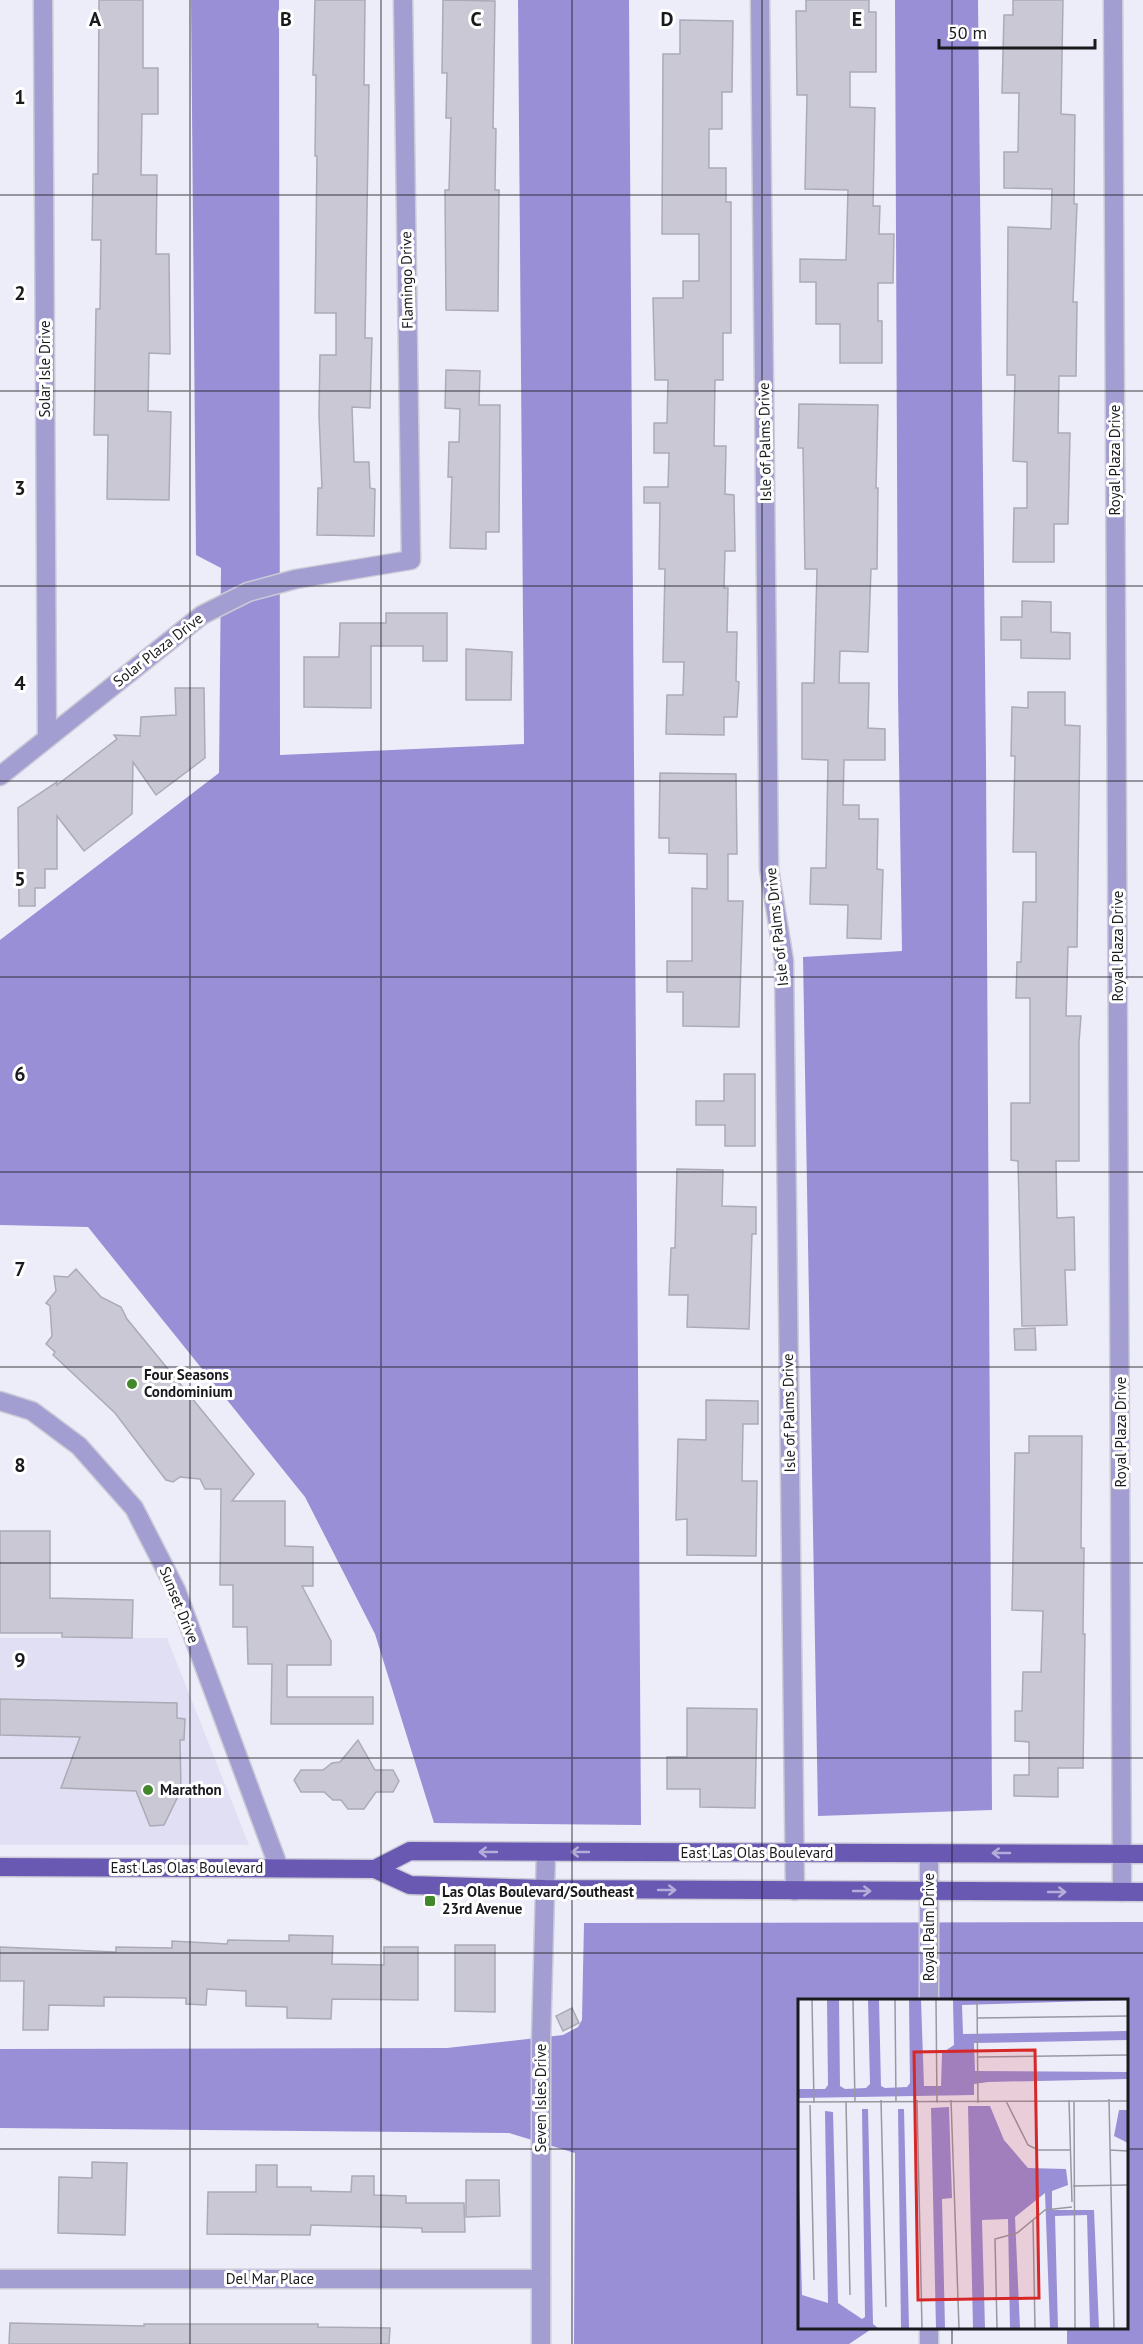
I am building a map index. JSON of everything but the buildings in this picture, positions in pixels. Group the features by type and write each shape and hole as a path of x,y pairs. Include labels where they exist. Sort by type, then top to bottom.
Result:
{"main road":[{"name":"East Las Olas Boulevard","path":"375,1869 410,1851 1143,1854"},
{"name":"East Las Olas Boulevard","path":"0,1867 375,1869 410,1885 545,1889 1143,1892"}],"street":[{"name":"Solar Isle Drive","path":"43,0 47,738"},
{"name":"Flamingo Drive","path":"403,0 411,560"},
{"name":"Isle of Palms Drive","path":"760,0 769,869 784,961 795,1891"},
{"name":"Royal Plaza Drive","path":"1113,0 1122,1892"},
{"name":"Solar Plaza Drive","path":"0,776 202,615 248,592 296,579 411,560"},
{"name":"Sunset Drive","path":"0,1401 32,1411 79,1446 134,1508 176,1590 279,1868"},
{"name":"Seven Isles Drive","path":"541,2344 540,2135 546,1852"},
{"name":"Royal Palm Drive","path":"929,1853 929,1999"},
{"name":"Del Mar Place","path":"0,2279 541,2279"}],"shaded area":[{"path":"191,0 279,0 280,755 524,744 518,0 629,0 641,1825 434,1823 375,1634 305,1497 88,1227 0,1225 0,940 219,773 221,568 196,555"},
{"path":"895,0 978,0 986,761 992,1810 818,1816 803,957 902,951 898,693"},
{"path":"0,1638 167,1638 249,1845 0,1845"},
{"path":"1143,1922 1143,2344 1067,2344 1067,2329 1128,2329 1128,1999 798,1999 798,2329 872,2329 849,2344 574,2344 575,2153 509,2133 0,2128 0,2049 447,2048 563,2035 578,2027 582,2020 584,1923"}],"place":[{"name":"Four Seasons Condominium","path":"132,1384"},
{"name":"Marathon","path":"148,1790"},
{"name":"Las Olas Boulevard/Southeast 23rd Avenue","path":"430,1901"}]}
